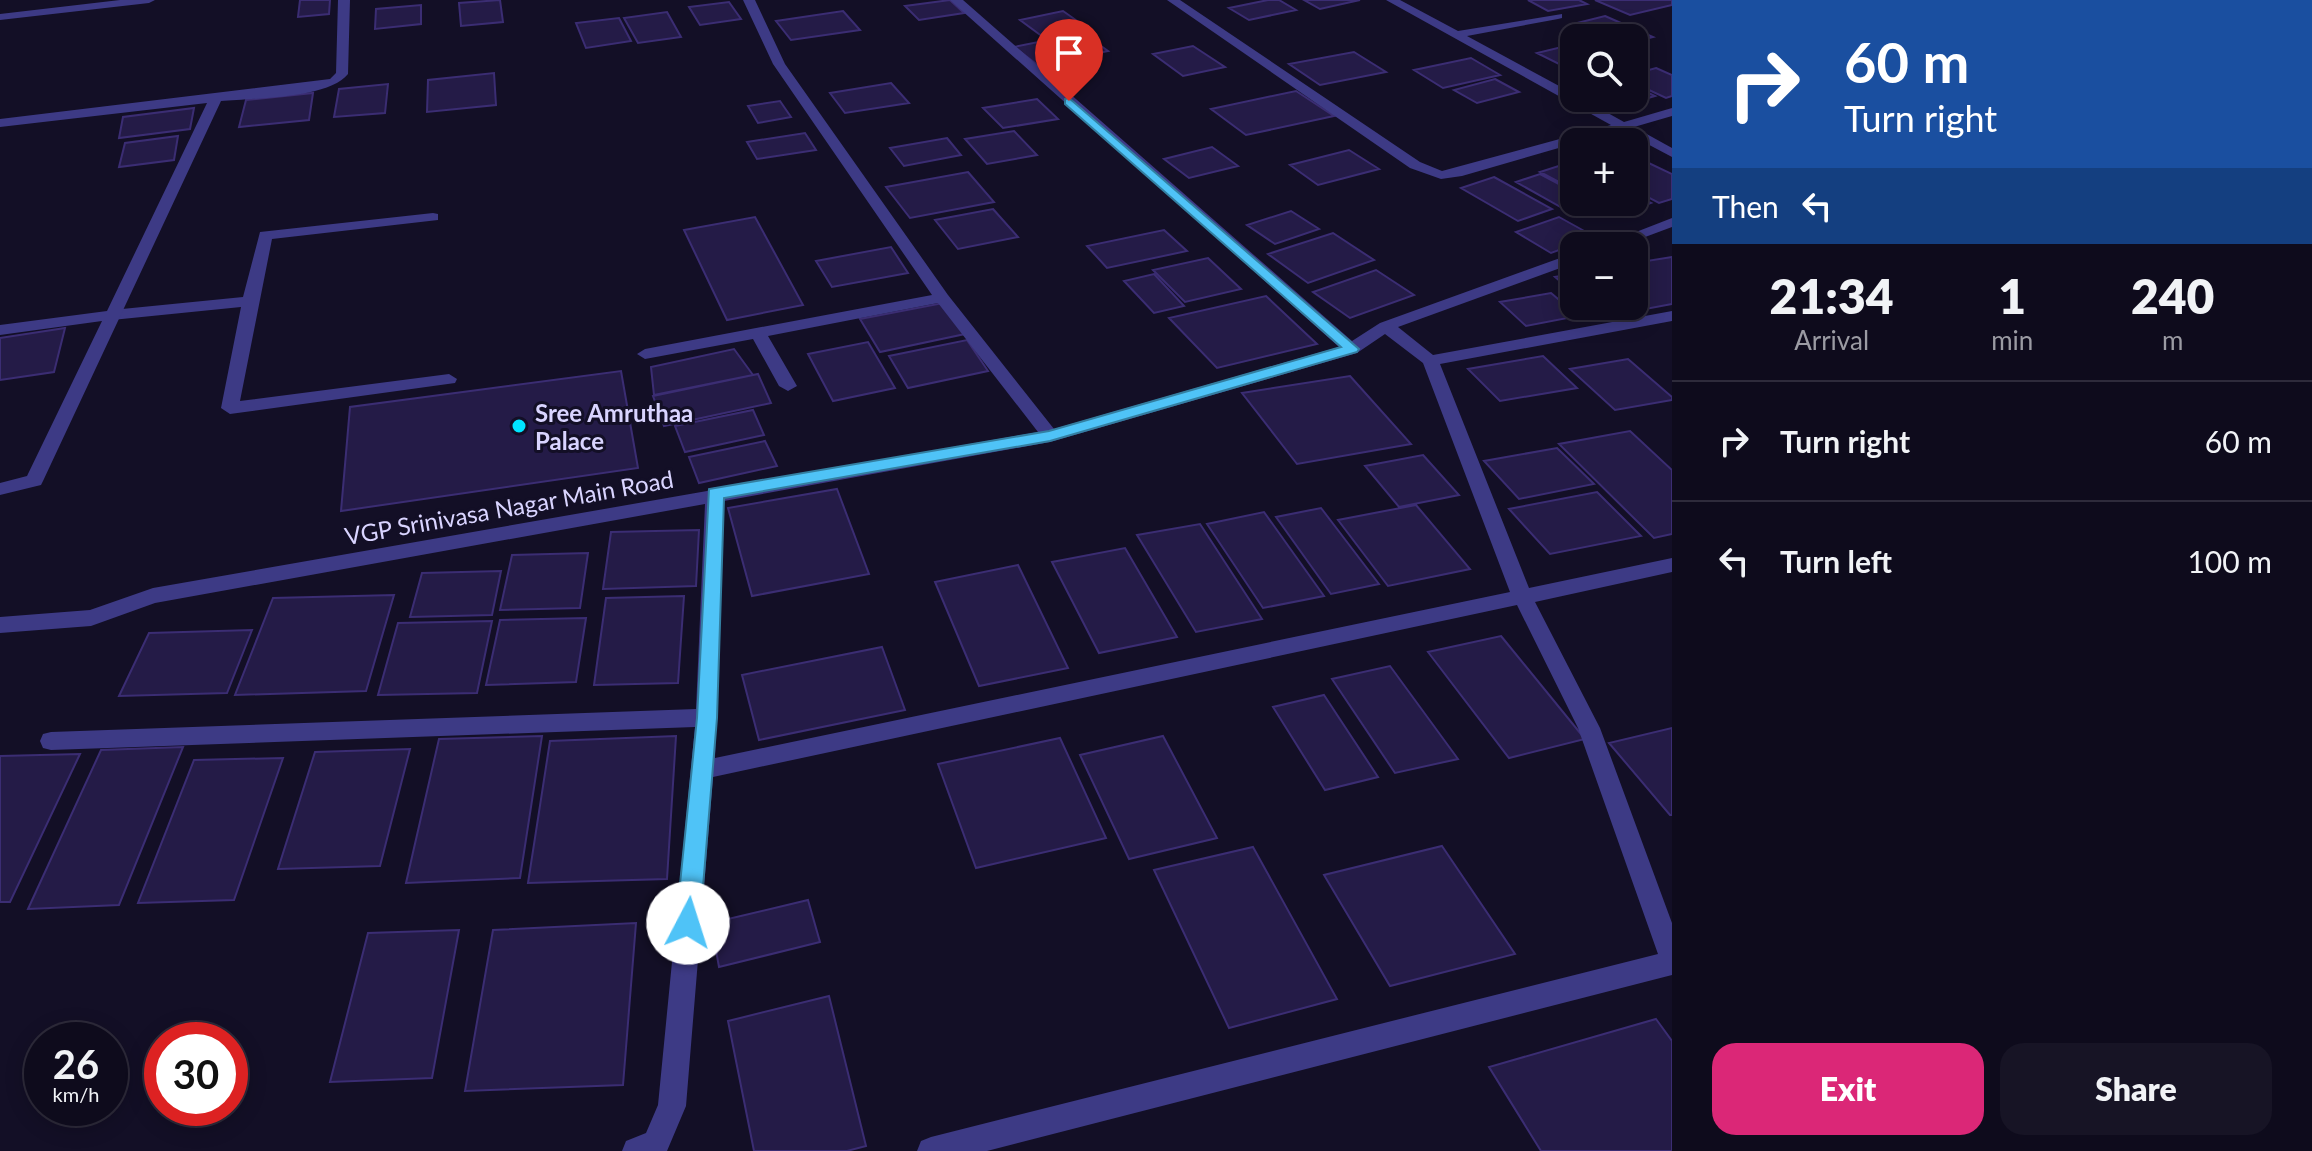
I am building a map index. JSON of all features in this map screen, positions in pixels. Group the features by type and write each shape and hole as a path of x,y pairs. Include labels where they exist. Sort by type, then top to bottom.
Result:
{"street":[{"path":"0,17 149,0"},
{"path":"0,123 305,90 334,82 342,74 344,0"},
{"path":"749,0 779,64 942,298 1050,436"},
{"path":"956,0 1351,349"},
{"path":"1173,0 1429,172 1457,173 1672,112"},
{"path":"1392,0 1672,153"},
{"path":"1456,35 1558,16"},
{"path":"0,489 34,481 215,100"},
{"path":"433,217 265,235 230,408 449,379"},
{"path":"1645,232 1672,222"},
{"name":"VGP Srinivasa Nagar Main Road","path":"0,625 91,618 153,596 715,493 1050,436 1351,349 1386,326 1560,263"},
{"path":"645,354 942,298"},
{"path":"0,330 250,301"},
{"path":"1430,361 1672,316"},
{"path":"931,1151 1672,961 1589,728 1523,598 1430,361 1386,326"},
{"path":"758,333 788,386"},
{"path":"636,1151 656,1143 672,1106 707,718 715,493"},
{"path":"702,770 1672,565"},
{"path":"51,741 707,718"}],"building":[{"path":"300,0 330,0 329,14 298,17"},
{"path":"500,0 503,22 461,26 459,3"},
{"path":"950,0 964,13 919,20 905,6"},
{"path":"1279,0 1296,10 1249,20 1229,8"},
{"path":"1304,0 1360,0 1320,9"},
{"path":"1528,0 1579,0 1587,4 1548,11"},
{"path":"1595,0 1672,0 1672,5 1630,15"},
{"path":"729,2 741,19 700,25 689,7"},
{"path":"421,5 421,24 375,29 376,9"},
{"path":"843,11 860,30 791,40 776,21"},
{"path":"1063,11 1087,28 1043,37 1020,20"},
{"path":"667,12 681,37 638,43 624,18"},
{"path":"1605,16 1623,24 1579,24 1577,23"},
{"path":"619,18 631,41 586,48 576,23"},
{"path":"1083,33 1108,51 1039,66 1014,47"},
{"path":"1193,46 1225,67 1183,76 1153,54"},
{"path":"1560,47 1560,64 1537,53"},
{"path":"1354,52 1386,72 1320,85 1289,64"},
{"path":"1471,58 1500,75 1443,88 1414,70"},
{"path":"1656,68 1672,75 1672,96 1666,98 1648,90 1648,70"},
{"path":"494,73 496,105 427,112 428,80"},
{"path":"1495,79 1519,92 1477,103 1454,90"},
{"path":"891,83 909,103 845,113 830,93"},
{"path":"388,84 385,113 334,117 339,89"},
{"path":"1296,91 1334,116 1246,135 1211,109"},
{"path":"313,93 309,120 239,127 246,100"},
{"path":"1037,99 1058,119 1003,128 983,108"},
{"path":"780,101 791,117 758,123 748,106"},
{"path":"194,108 190,129 119,138 123,117"},
{"path":"1014,131 1037,155 987,164 965,139"},
{"path":"805,133 816,150 757,159 747,142"},
{"path":"178,136 174,160 119,167 125,143"},
{"path":"947,138 961,155 904,166 890,148"},
{"path":"1212,147 1238,166 1189,178 1164,159"},
{"path":"1349,150 1379,169 1318,185 1290,165"},
{"path":"1648,163 1672,174 1672,199 1659,203 1648,197"},
{"path":"1560,166 1560,183 1540,172"},
{"path":"968,172 994,202 910,218 886,187"},
{"path":"1540,174 1560,185 1560,207 1516,182"},
{"path":"1494,177 1552,209 1518,221 1461,188"},
{"path":"993,209 1018,237 958,249 935,220"},
{"path":"1291,211 1319,229 1275,244 1247,225"},
{"path":"755,217 803,305 727,320 684,230"},
{"path":"1559,217 1586,232 1560,232 1560,250 1551,253 1516,232"},
{"path":"1164,230 1187,251 1107,268 1087,246"},
{"path":"1333,233 1374,260 1308,283 1268,254"},
{"path":"891,247 908,273 832,287 816,261"},
{"path":"1672,257 1672,304 1648,309 1648,261"},
{"path":"1208,258 1241,289 1185,302 1153,270"},
{"path":"1376,270 1414,295 1350,318 1313,292"},
{"path":"1154,274 1184,306 1154,313 1124,281"},
{"path":"1551,293 1560,301 1560,319 1526,326 1500,302"},
{"path":"1266,296 1317,344 1217,368 1169,318"},
{"path":"943,303 965,334 880,352 860,319"},
{"path":"65,328 54,372 0,380 0,338"},
{"path":"967,340 988,371 908,388 889,356"},
{"path":"868,342 895,388 833,401 808,354"},
{"path":"734,349 753,375 654,395 651,367"},
{"path":"1543,356 1577,388 1500,401 1468,369"},
{"path":"1628,359 1672,400 1615,410 1570,369"},
{"path":"621,371 638,468 341,511 350,407"},
{"path":"758,374 771,403 664,426 653,396"},
{"path":"1350,376 1411,444 1297,464 1242,393"},
{"path":"753,410 764,435 685,452 675,426"},
{"path":"1630,431 1672,470 1672,534 1654,538 1559,444"},
{"path":"765,441 777,466 699,483 689,457"},
{"path":"1557,448 1594,484 1519,499 1484,461"},
{"path":"1423,455 1459,495 1399,507 1365,466"},
{"path":"837,489 869,574 752,596 728,508"},
{"path":"1597,492 1641,536 1550,554 1509,509"},
{"path":"1416,505 1470,569 1388,586 1338,520"},
{"path":"1321,508 1379,584 1331,594 1276,517"},
{"path":"1264,512 1324,596 1263,608 1207,524"},
{"path":"1200,524 1262,619 1196,632 1137,535"},
{"path":"699,530 696,586 603,589 611,532"},
{"path":"1125,548 1177,637 1099,653 1052,562"},
{"path":"588,553 580,608 500,610 512,555"},
{"path":"1018,565 1068,668 979,686 935,582"},
{"path":"501,571 492,615 410,617 422,573"},
{"path":"394,595 366,691 235,695 273,598"},
{"path":"684,596 678,683 594,685 606,598"},
{"path":"586,618 576,682 486,685 500,620"},
{"path":"492,621 477,693 378,695 398,623"},
{"path":"252,630 227,693 119,696 149,633"},
{"path":"1501,636 1585,739 1509,758 1428,652"},
{"path":"882,647 905,710 759,740 742,675"},
{"path":"1390,666 1458,759 1395,773 1332,679"},
{"path":"1324,695 1378,777 1325,790 1273,707"},
{"path":"1672,728 1672,815 1670,815 1609,743"},
{"path":"542,736 520,878 406,883 439,739"},
{"path":"676,736 667,879 528,883 550,741"},
{"path":"1163,736 1217,838 1129,859 1080,755"},
{"path":"1060,738 1106,838 976,868 938,764"},
{"path":"183,747 119,905 28,909 101,750"},
{"path":"410,749 380,866 278,869 315,752"},
{"path":"80,754 10,902 0,902 0,756"},
{"path":"283,758 234,900 138,903 194,760"},
{"path":"1442,846 1515,954 1390,986 1324,875"},
{"path":"1253,847 1337,999 1229,1028 1154,870"},
{"path":"808,900 820,942 719,967 711,923"},
{"path":"636,923 623,1085 465,1091 493,930"},
{"path":"459,930 432,1078 330,1082 368,933"},
{"path":"829,996 866,1146 847,1151 754,1151 728,1021"},
{"path":"1656,1019 1672,1041 1672,1151 1541,1151 1489,1067"}],"place":[{"name":"Sree Amruthaa Palace","path":"519,426"}],"route":[{"path":"688,923 707,718 715,493 1050,436 1351,349 1069,101"}]}
